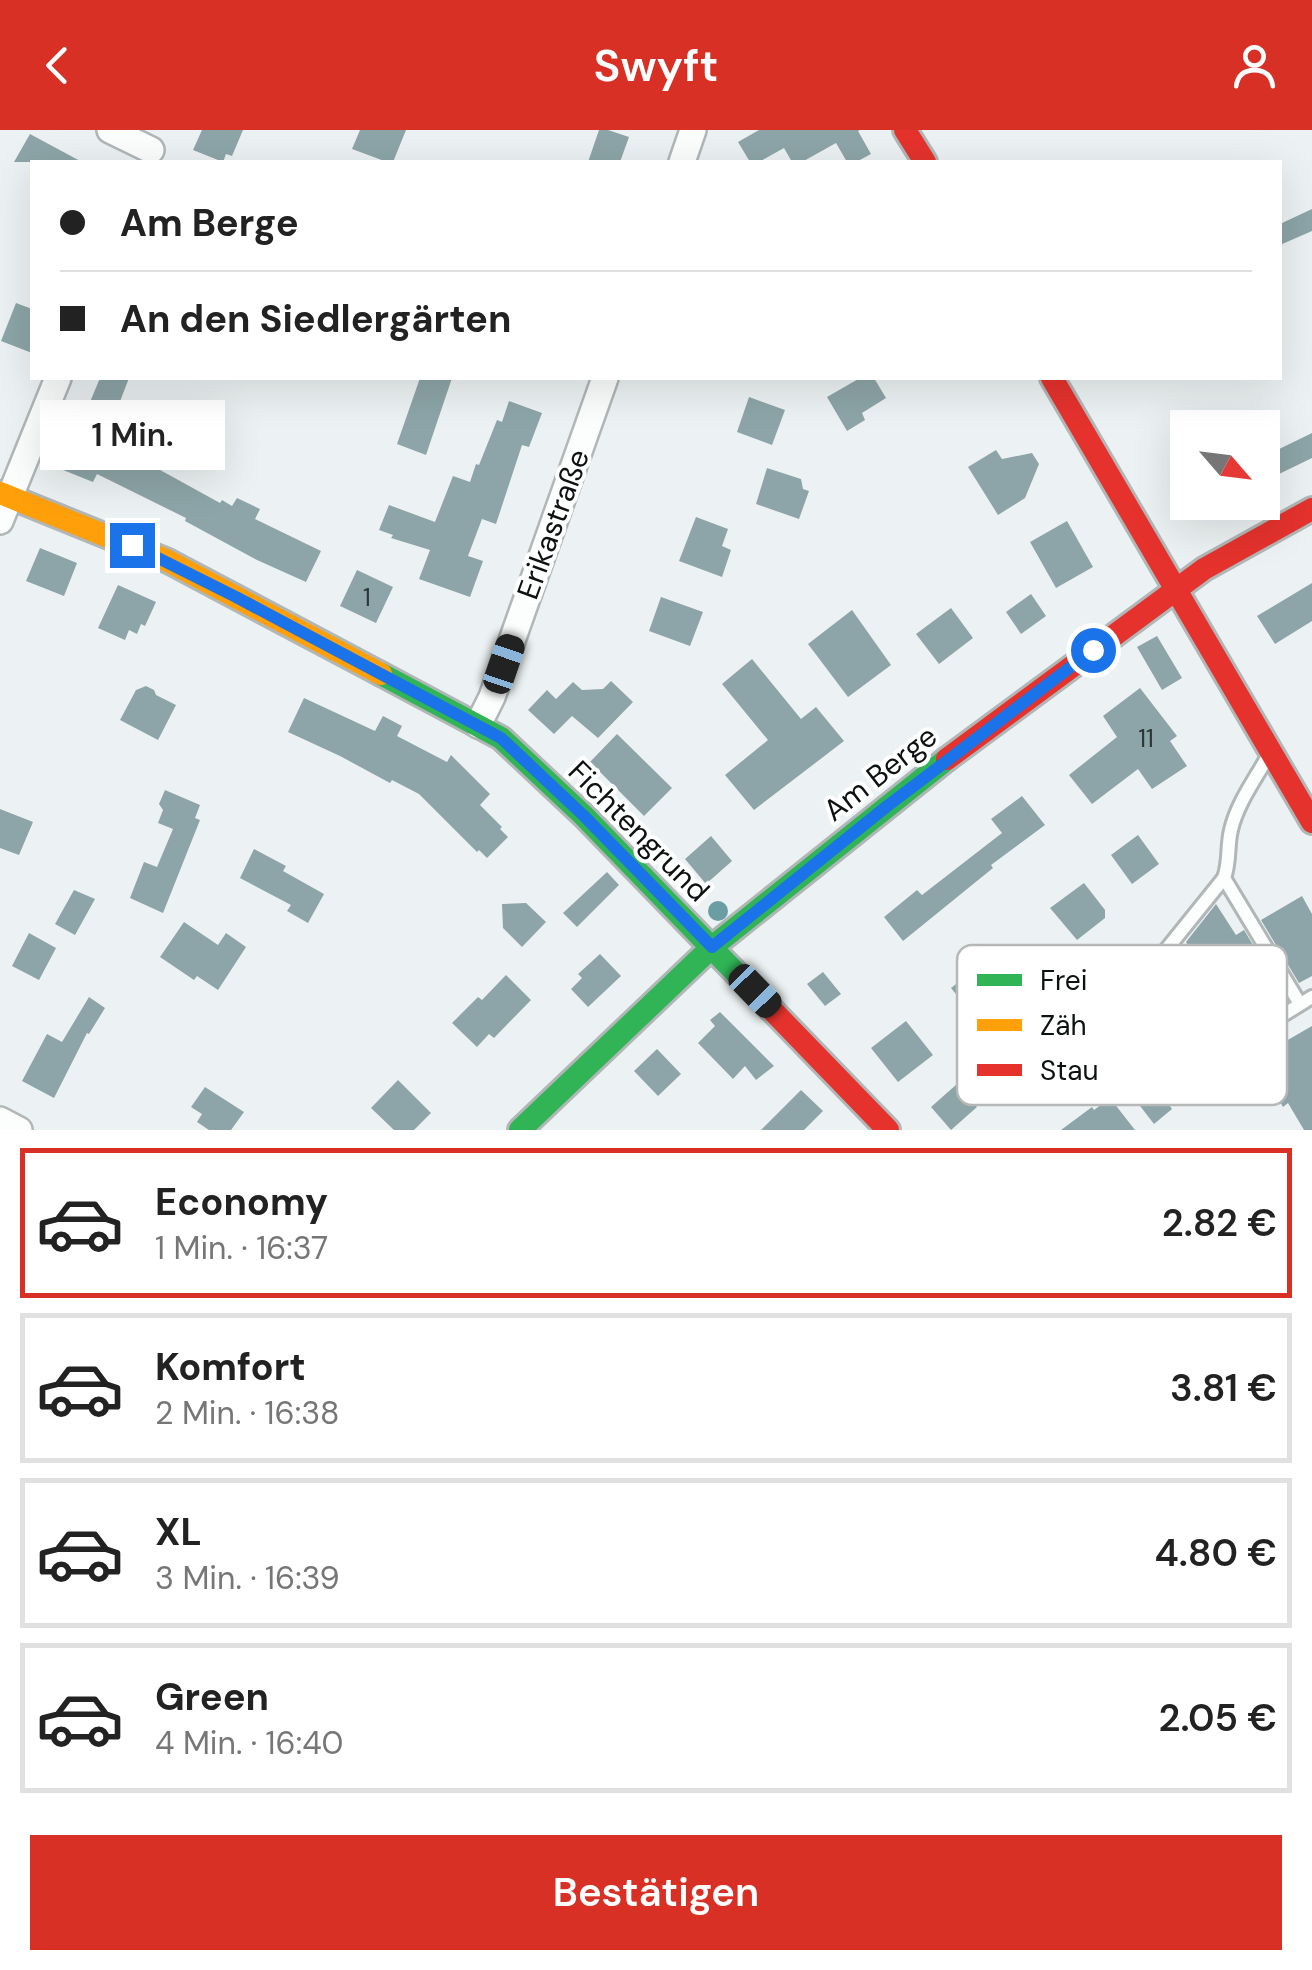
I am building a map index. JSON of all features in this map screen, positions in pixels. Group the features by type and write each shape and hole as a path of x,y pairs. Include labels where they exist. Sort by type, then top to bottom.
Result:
{"street":[{"path":"110,130 152,147"},
{"path":"683,160 694,130"},
{"path":"905,130 923,160"},
{"path":"0,521 5,494 57,380"},
{"name":"Erikastraße","path":"478,726 492,697 605,380"},
{"path":"1053,380 1312,822"},
{"name":"Fichtengrund","path":"5,494 168,562 501,738 712,947 888,1130"},
{"name":"Am Berge","path":"520,1130 712,947 990,726 1218,559 1312,509"},
{"path":"0,1120 19,1130"}],"lane":[{"path":"1170,945 1224,878 1230,831 1243,799 1271,752"},
{"path":"1224,878 1269,945"},
{"path":"1287,972 1306,1000"}],"building":[{"path":"202,130 243,130 232,156 226,154 224,160 193,150"},
{"path":"360,130 406,130 394,160 382,160 352,149"},
{"path":"599,130 629,137 621,160 589,160"},
{"path":"759,130 860,130 871,154 860,160 846,160 836,143 806,160 791,160 784,148 763,160 749,160 738,142"},
{"path":"30,134 78,160 30,160 14,162"},
{"path":"1312,209 1312,231 1282,244 1282,223"},
{"path":"16,303 30,308 30,352 1,341"},
{"path":"99,380 128,380 116,412 90,402"},
{"path":"419,380 451,380 426,455 397,444"},
{"path":"857,380 875,380 886,398 862,413 865,420 847,431 827,397"},
{"path":"749,397 785,410 772,445 737,432"},
{"path":"509,401 542,413 529,447 522,445 496,524 482,519 468,556 483,561 470,597 419,579 430,550 391,538 393,535 379,530 389,505 435,522 453,476 470,482"},
{"path":"1312,433 1312,458 1280,474 1280,449"},
{"path":"52,435 137,468 142,460 220,503 222,500 232,506 237,498 260,509 255,519 321,551 306,582 97,474 93,482 63,470 67,459 47,449"},
{"path":"996,450 1002,459 1032,453 1039,464 1025,498 998,515 968,467"},
{"path":"767,468 801,479 803,489 809,491 799,519 756,504"},
{"path":"696,517 728,529 722,546 731,550 722,577 679,561"},
{"path":"1067,521 1093,567 1056,588 1030,542"},
{"path":"40,548 77,563 64,596 26,581"},
{"path":"357,570 393,587 376,623 340,606"},
{"path":"1312,583 1312,621 1275,644 1257,616"},
{"path":"118,585 156,602 145,626 141,624 137,634 129,630 125,640 98,628"},
{"path":"1031,594 1046,616 1021,634 1006,612"},
{"path":"661,597 703,612 690,646 649,631"},
{"path":"951,608 973,638 939,664 916,634"},
{"path":"852,610 891,665 848,697 808,644"},
{"path":"1157,636 1182,678 1162,690 1137,647"},
{"path":"752,659 801,719 816,707 844,741 754,810 725,775 768,740 722,684"},
{"path":"611,681 633,702 598,738 572,716 554,734 528,710 547,690 556,699 573,682 582,690 603,689"},
{"path":"146,686 176,705 158,740 120,720 136,690"},
{"path":"1140,688 1177,736 1170,741 1187,766 1152,789 1138,769 1092,804 1069,775 1117,737 1103,716"},
{"path":"304,698 375,731 383,716 402,726 397,736 447,762 451,755 490,794 480,805 508,837 487,858 419,794 288,732"},
{"path":"617,734 672,788 644,816 590,762"},
{"path":"165,790 200,805 195,818 200,820 163,913 130,898 144,862 157,867 173,829 158,823"},
{"path":"1022,796 1045,825 991,865 993,868 903,941 884,917 917,890 922,895 1002,833 991,819"},
{"path":"0,809 33,822 19,855 0,848"},
{"path":"1138,835 1159,864 1132,884 1111,855"},
{"path":"711,836 732,861 706,884 685,859"},
{"path":"254,849 286,866 283,871 324,894 308,923 287,911 291,905 240,878"},
{"path":"607,872 619,885 577,927 563,913"},
{"path":"1084,883 1105,910 1105,918 1077,940 1050,908"},
{"path":"74,890 95,899 75,935 55,924"},
{"path":"1302,896 1312,914 1312,976 1299,983 1287,963 1287,945 1276,945 1261,920"},
{"path":"526,903 546,922 522,947 503,928 502,904"},
{"path":"1216,904 1236,935 1244,930 1253,945 1188,945 1186,942"},
{"path":"184,922 218,945 226,933 246,947 218,990 197,976 194,980 160,957"},
{"path":"29,933 56,948 39,980 12,966"},
{"path":"600,954 621,976 588,1007 571,989 582,978 578,974"},
{"path":"823,972 841,994 825,1006 807,984"},
{"path":"506,975 531,1000 494,1038 489,1034 477,1047 452,1023"},
{"path":"89,997 105,1008 87,1033 54,1098 22,1081 47,1034 62,1042"},
{"path":"720,1012 774,1066 756,1080 745,1066 733,1079 698,1043 715,1026 710,1020"},
{"path":"906,1021 933,1055 898,1082 871,1048"},
{"path":"1312,1026 1312,1130 1304,1130 1287,1104 1287,1040"},
{"path":"657,1049 681,1074 658,1096 634,1071"},
{"path":"398,1080 431,1113 414,1130 394,1130 371,1108"},
{"path":"957,1084 957,1105 977,1107 951,1130 931,1107"},
{"path":"205,1087 244,1112 231,1130 209,1130 197,1122 202,1114 191,1107"},
{"path":"801,1090 823,1111 804,1130 761,1130"},
{"path":"1101,1105 1115,1105 1135,1130 1061,1130 1092,1107 1094,1110"},
{"path":"1139,1105 1169,1105 1172,1109 1154,1124"}],"traffic: fast":[{"path":"381,674 501,738 584,816 770,1008"},
{"path":"520,1130 712,947 947,759"}],"traffic: slow":[{"path":"0,493 168,561 381,674"}],"traffic: jam":[{"path":"905,130 924,160"},
{"path":"1053,380 1312,822"},
{"path":"947,759 1204,569 1312,509"},
{"path":"770,1008 888,1130"}],"route":[{"path":"132,545 501,738 712,947 886,807 1093,650"}]}
